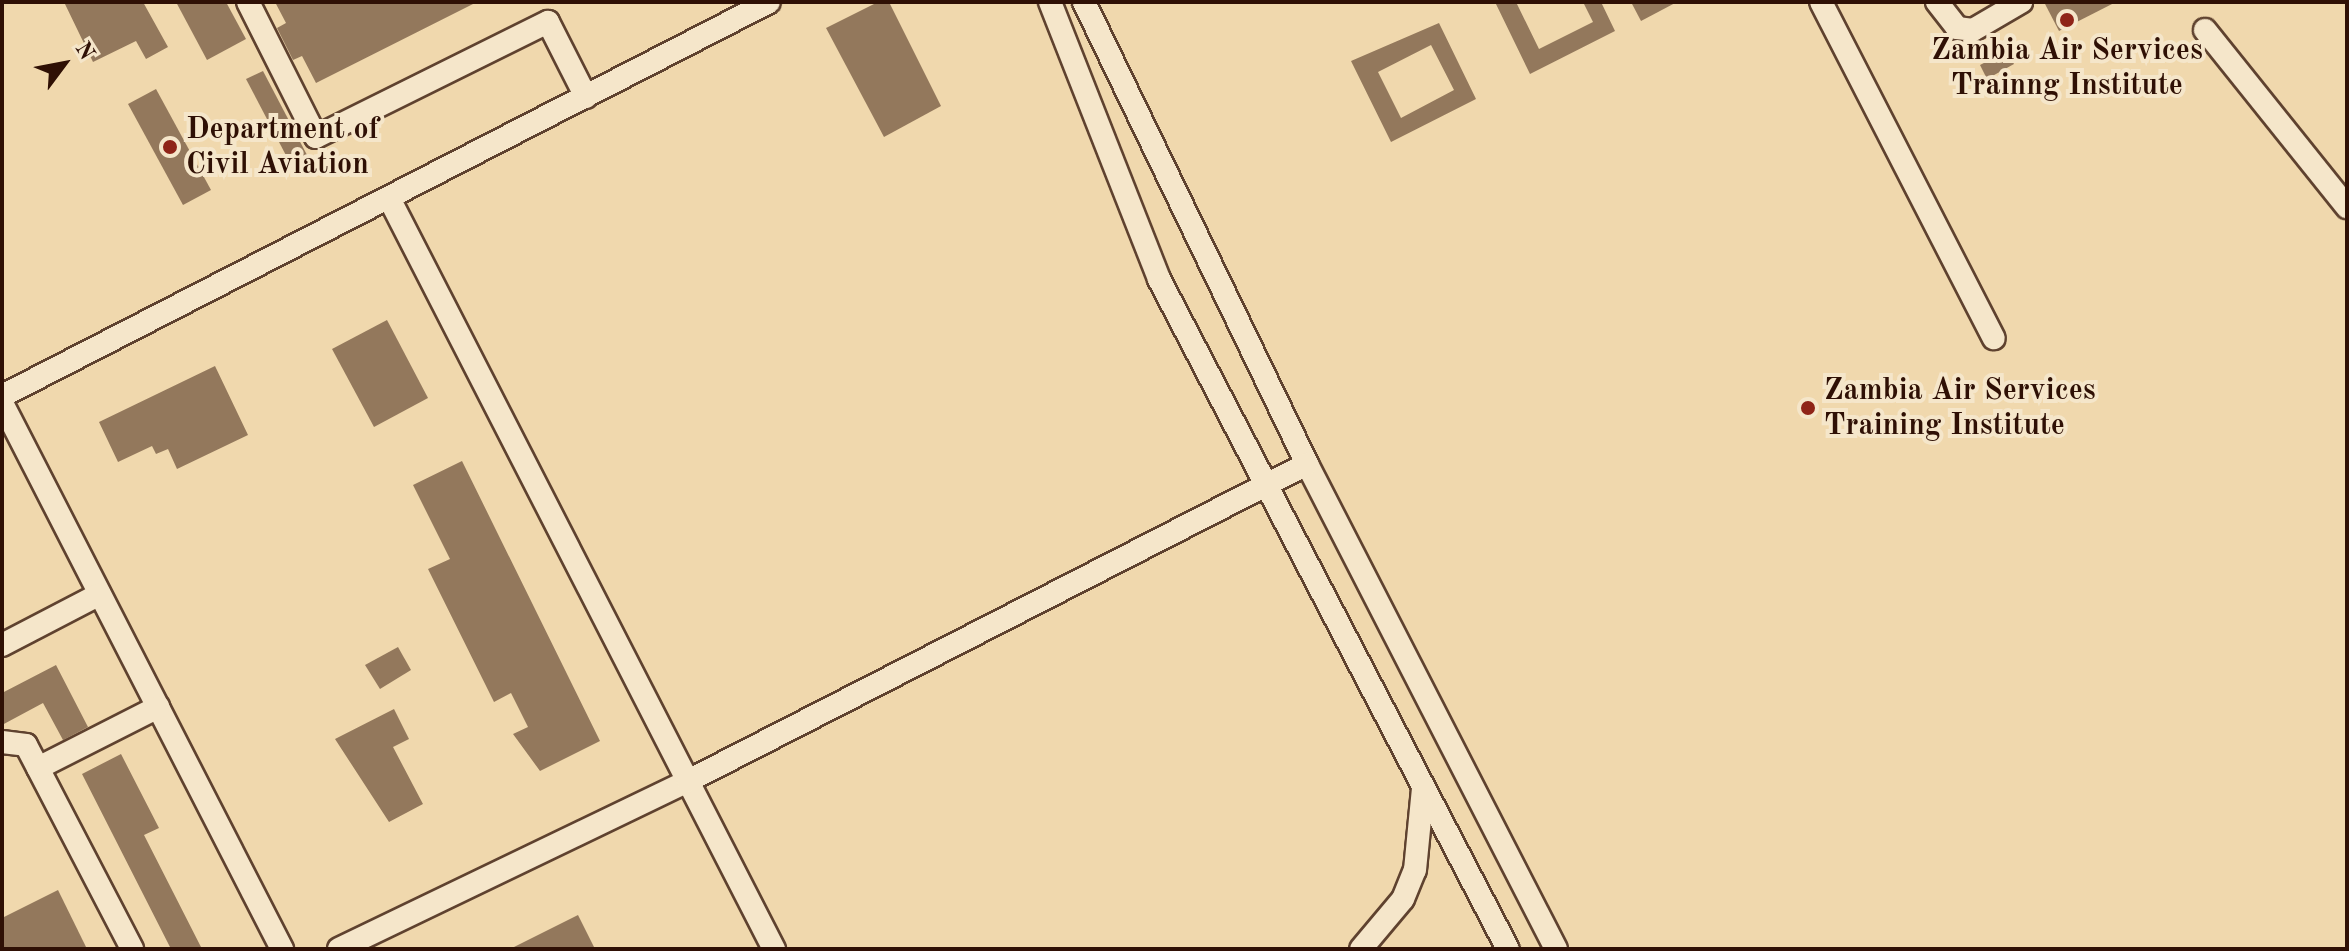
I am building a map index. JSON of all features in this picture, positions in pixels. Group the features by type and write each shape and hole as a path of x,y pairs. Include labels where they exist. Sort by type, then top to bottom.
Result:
{"lane":[{"path":"248,2 316,137 548,22 586,97"},
{"path":"2,396 390,200 769,2"},
{"path":"1050,2 1159,279 1263,488 1405,741 1423,788 1508,949"},
{"path":"1084,2 1307,464 1556,949"},
{"path":"1821,2 1994,338"},
{"path":"1937,2 1957,28 1973,30 2021,2"},
{"path":"2205,30 2347,207"},
{"path":"390,200 774,949"},
{"path":"2,403 282,949"},
{"path":"339,949 688,781 1307,464"},
{"path":"2,645 100,594"},
{"path":"38,768 158,707"},
{"path":"2,742 26,745 132,949"},
{"path":"1361,949 1403,899 1415,870 1423,788"}],"building":[{"path":"64,2 143,2 168,47 146,59 136,41 93,62"},
{"path":"176,2 226,2 246,39 207,60"},
{"path":"275,2 477,2 316,83 302,56 293,60 277,28 286,23"},
{"path":"878,2 889,2 941,106 884,137 826,28"},
{"path":"1495,2 1516,2 1539,49 1593,22 1583,2 1601,2 1615,31 1530,74"},
{"path":"1631,2 1677,2 1641,21"},
{"name":"Zambia Air Services Trainng Institute","path":"2044,2 2116,2 2059,31"},
{"path":"1439,23 1476,99 1391,142 1351,61","holes":["1431,45 1454,90 1401,118 1378,72"]},
{"path":"2007,51 2014,64 1987,79 1980,65"},
{"path":"263,71 307,155 290,163 246,79"},
{"name":"Department of Civil Aviation","path":"156,89 211,190 183,205 128,104"},
{"path":"387,320 428,398 374,427 332,349"},
{"path":"215,366 248,435 177,469 168,449 156,454 152,446 118,462 99,422"},
{"path":"462,461 600,741 540,771 513,734 528,727 511,693 494,702 428,569 450,559 413,485"},
{"path":"398,647 411,670 380,689 365,665"},
{"path":"56,665 88,727 63,740 43,703 2,725 2,693"},
{"path":"394,709 409,739 393,747 423,804 389,822 335,739"},
{"path":"121,754 159,828 144,835 202,949 171,949 82,774"},
{"path":"58,890 87,949 2,949 2,918"},
{"path":"578,915 595,949 510,949"}],"place":[{"name":"Zambia Air Services Trainng Institute","path":"2067,20"},
{"name":"Department of Civil Aviation","path":"170,147"},
{"name":"Zambia Air Services Training Institute","path":"1808,408"}]}
